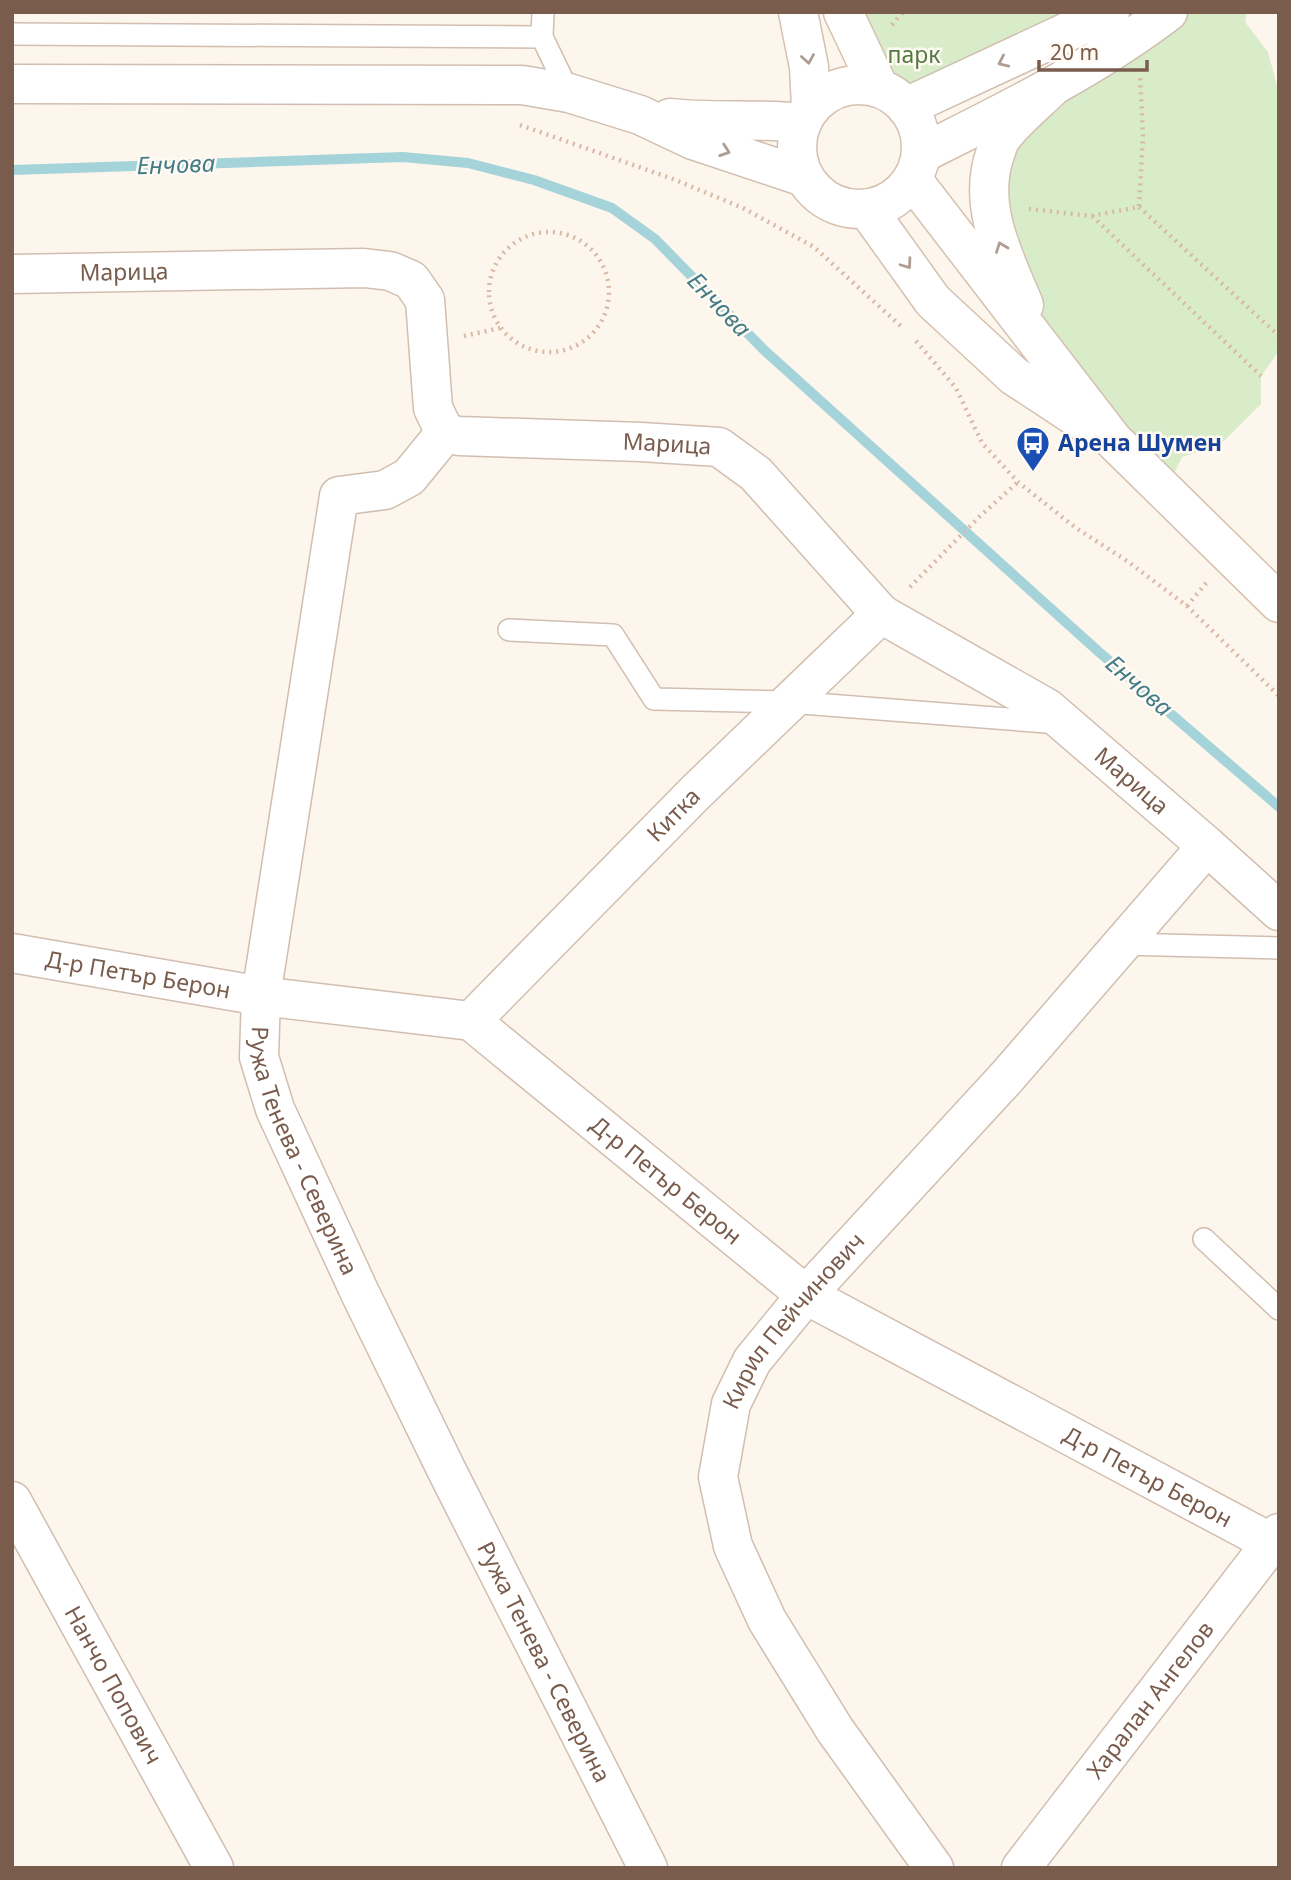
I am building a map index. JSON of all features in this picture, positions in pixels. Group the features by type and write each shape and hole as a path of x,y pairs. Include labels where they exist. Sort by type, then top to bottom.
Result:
{"street":[{"path":"797,12 809,67 806,115 797,141 798,160 804,177 816,192 831,202 848,208 867,209 885,204 901,194 916,167 920,137 915,121 893,97 843,12"},
{"path":"640,115 702,122 806,115 825,95 843,87 861,85 893,97 1138,20"},
{"path":"1045,355 997,239 990,214 990,168 1001,139 1051,88 1138,20"},
{"path":"12,84 522,85 569,93 640,115 693,140 804,177"},
{"path":"916,167 1051,88"},
{"path":"916,167 1045,355 1112,440 1279,603"},
{"path":"867,209 933,301 1014,376 1112,440"},
{"name":"Марица","path":"12,274 364,268 390,271 411,280 425,300 433,408 445,433 459,436 719,447 756,474 881,614 1047,708 1279,911"},
{"name":"Ружа Тенева - Северина","path":"445,433 409,477 385,490 340,496 261,996 259,1057 275,1109 360,1293 648,1868"},
{"name":"Китка","path":"471,1021 695,793 881,614"},
{"name":"Кирил Пейчинович","path":"934,1868 835,1730 766,1620 733,1546 718,1477 731,1404 752,1361 806,1295 1006,1078 1207,846"},
{"name":"Д-р Петър Берон","path":"12,953 261,996 471,1021 806,1295 1276,1541"},
{"name":"Нанчо Попович","path":"12,1502 214,1868"},
{"name":"Харалан Ангелов","path":"1021,1868 1276,1541"}],"lane":[{"path":"542,12 542,37 569,93"},
{"path":"12,34 542,37"},
{"path":"509,630 612,635 654,699 789,702 1065,723"},
{"path":"1122,944 1279,948"},
{"path":"1204,1239 1279,1309"}],"path":[{"path":"886,31 903,12"},
{"path":"1138,20 1143,136 1139,208"},
{"path":"518,125 673,179 743,208 814,247 904,330"},
{"path":"990,214 1016,208 1091,216 1139,208"},
{"path":"1139,208 1279,336"},
{"path":"1091,216 1261,376"},
{"path":"542,231 564,233 583,241 599,256 608,275 610,296 605,317 593,334 576,346 556,352 535,351 516,343 500,328 490,309 488,288 493,268 505,250 522,237 542,231"},
{"path":"914,339 956,388 982,443 1018,482 1076,528 1127,561 1187,606 1279,696"},
{"path":"881,614 1018,482"}],"green space":[{"name":"парк","path":"843,12 1110,12 906,107"},
{"path":"1168,12 1247,12 1245,22 1268,52 1279,93 1279,351 1261,376 1261,404 1219,446 1182,457 1166,490 1045,355 990,168 1001,139"}],"waterway":[{"name":"Енчова","path":"12,170 403,157 468,163 534,180 612,208 655,239 764,350 1099,652 1279,807"}],"place":[{"name":"Арена Шумен","path":"1033,473"}]}
